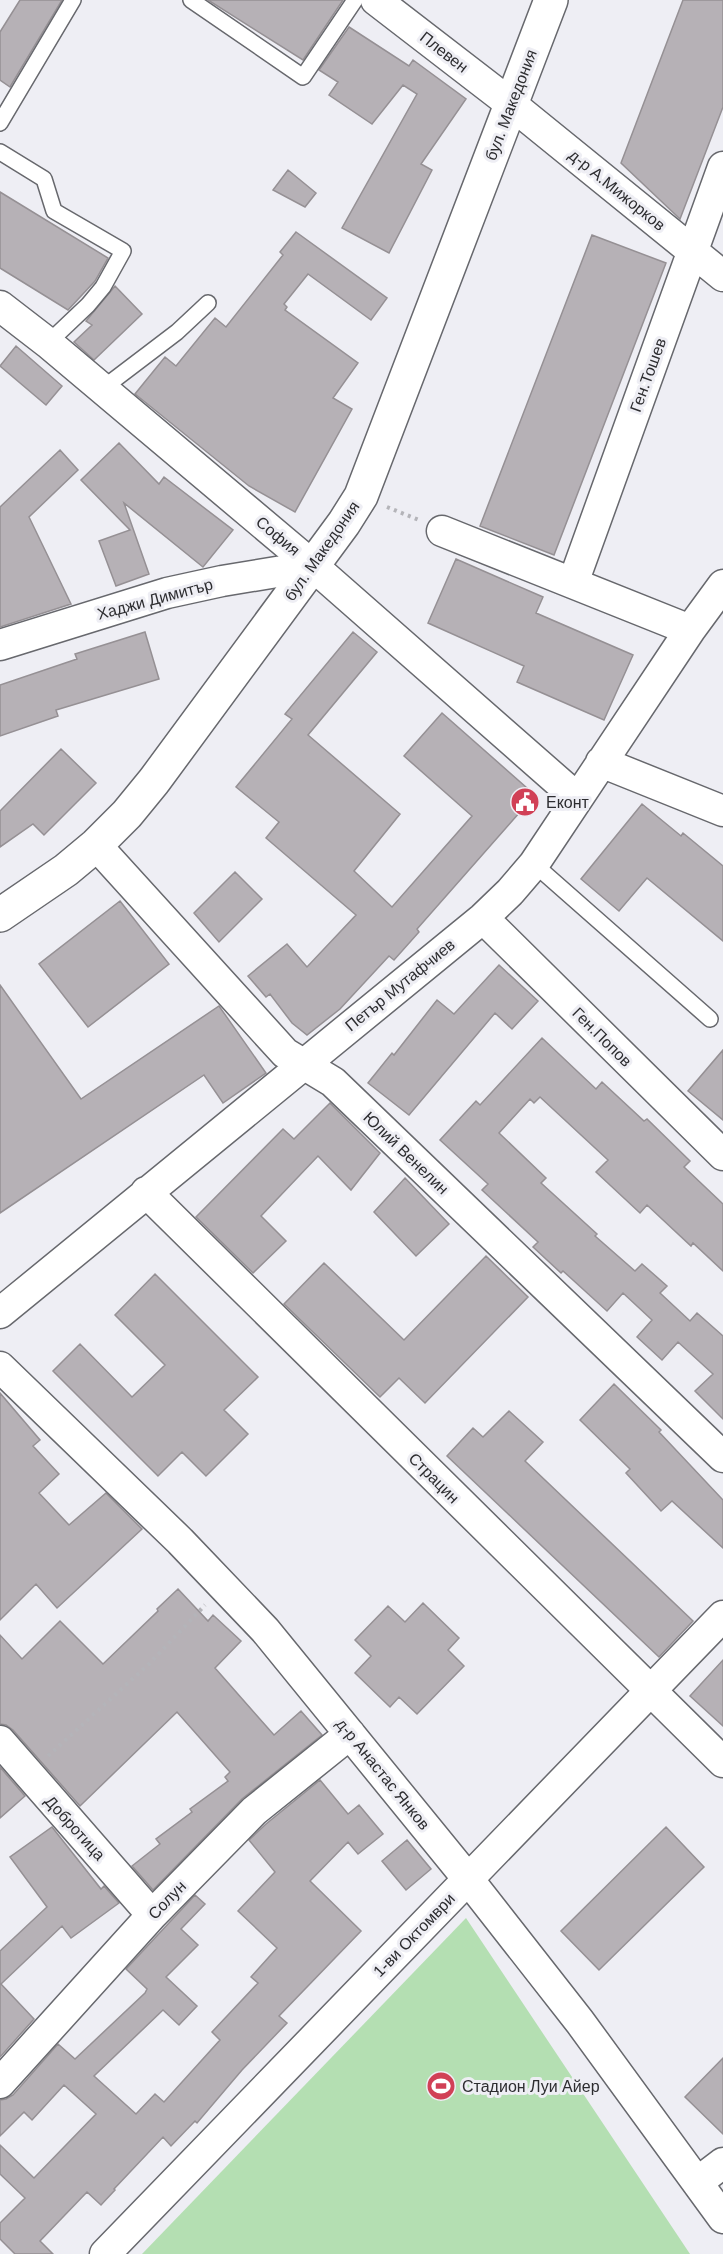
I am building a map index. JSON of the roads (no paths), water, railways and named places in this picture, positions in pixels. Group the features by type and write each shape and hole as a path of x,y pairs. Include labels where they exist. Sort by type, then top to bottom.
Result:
{"street":[{"name":"Плевен","path":"376,0 511,104"},
{"name":"бул. Македония","path":"0,915 66,870 96,845 127,814 154,781 313,566 361,496 551,0"},
{"name":"д-р А.Мижорков","path":"511,104 723,276"},
{"name":"Ген.Тошев","path":"573,583 723,167"},
{"name":"София","path":"0,306 48,343 313,566 577,798"},
{"path":"442,531 690,630"},
{"name":"Хаджи Димитър","path":"0,645 167,593 313,566"},
{"name":"Петър Мутафчиев","path":"0,1313 483,918 510,892 534,864 690,630 723,585"},
{"path":"601,762 723,811"},
{"name":"Юлий Венелин","path":"96,845 285,1053 333,1082 723,1457"},
{"name":"Ген.Попов","path":"483,918 723,1155"},
{"name":"Страцин","path":"146,1192 723,1762"},
{"name":"д-р Анастас Янков","path":"0,1367 224,1585 265,1630 468,1879 580,2022 723,2218"},
{"name":"1-ви Октомври","path":"105,2254 723,1617"},
{"name":"Солун","path":"0,2083 152,1915 254,1810 350,1734"},
{"name":"Добротица","path":"0,1741 152,1915"},
{"path":"698,2182 723,2163"}],"lane":[{"path":"0,123 73,0"},
{"path":"191,0 303,77 355,0"},
{"path":"0,152 44,179 54,211 123,251 103,287 88,306 48,343"},
{"path":"102,389 177,332 208,303"},
{"path":"534,864 711,1019"}],"place":[{"name":"Еконт","path":"525,802"},
{"name":"Стадион Луи Айер","path":"441,2086"}]}
